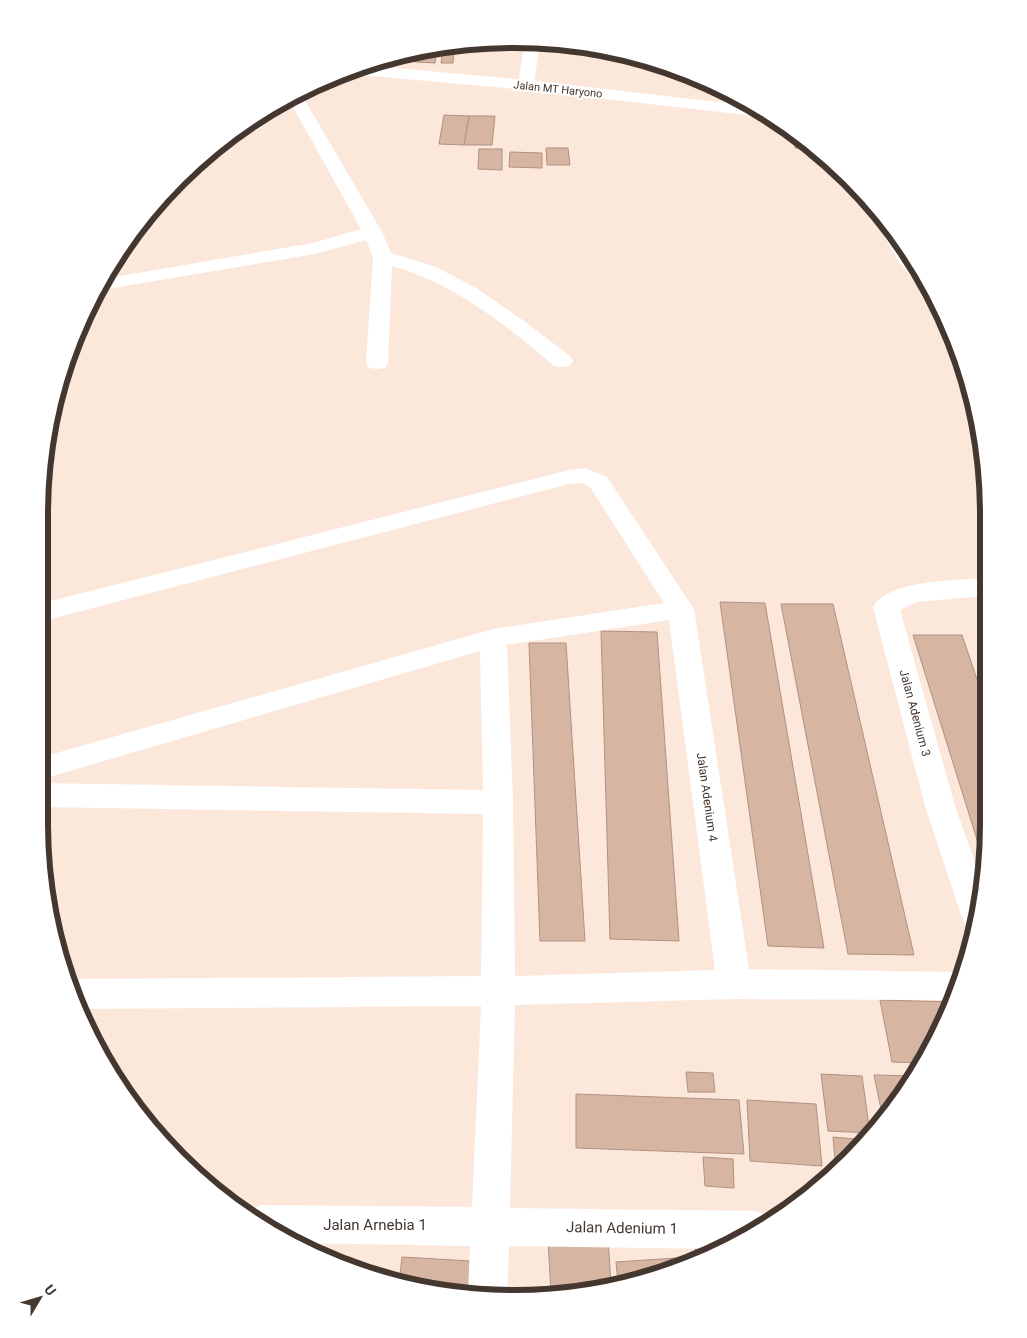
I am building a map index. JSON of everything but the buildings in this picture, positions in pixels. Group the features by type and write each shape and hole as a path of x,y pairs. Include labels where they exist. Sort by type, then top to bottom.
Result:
{"street":[{"path":"526,85 531,48"},
{"name":"Jalan MT Haryono","path":"368,71 526,85 746,110"},
{"path":"297,101 372,232 383,257 377,362"},
{"path":"108,284 315,248 372,232"},
{"path":"383,257 433,273 472,295 519,326 562,361"},
{"path":"48,611 568,476 585,475 599,482 681,609 493,638 48,766"},
{"name":"Jalan Adenium 3","path":"973,905 940,806 886,607 889,603 905,596 980,587"},
{"name":"Jalan Adenium 4","path":"681,609 734,984"},
{"path":"488,1290 498,991 498,802 493,638"},
{"path":"48,795 498,802"},
{"path":"80,994 498,991 734,984 951,985"},
{"name":"Jalan Arnebia 1","path":"274,1224 489,1226"},
{"name":"Jalan Adenium 1","path":"489,1226 743,1230"}]}
